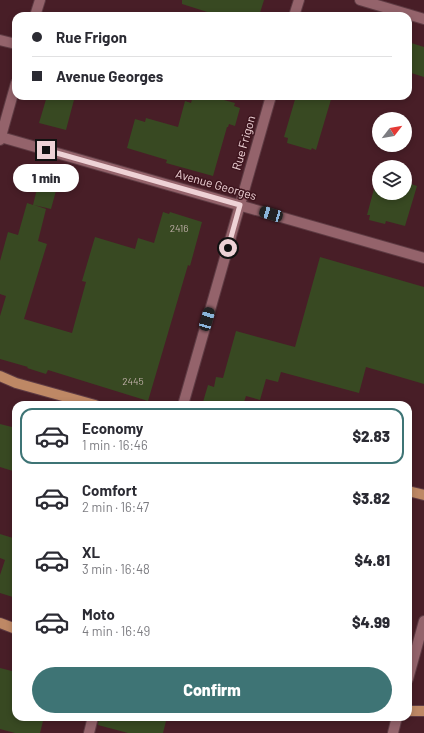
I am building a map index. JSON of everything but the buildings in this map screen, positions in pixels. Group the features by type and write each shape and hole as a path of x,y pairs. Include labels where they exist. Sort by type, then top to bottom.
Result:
{"main road":[{"path":"0,376 16,383 81,401"},
{"path":"412,492 424,496"},
{"path":"0,623 12,628"},
{"path":"412,711 424,711"}],"street":[{"path":"36,12 40,0"},
{"path":"295,12 299,0"},
{"path":"360,0 400,12"},
{"path":"412,15 424,19"},
{"path":"0,40 12,43"},
{"path":"0,138 12,98"},
{"name":"Rue Frigon","path":"184,401 270,100"},
{"name":"Avenue Georges","path":"0,138 424,258"},
{"path":"412,664 424,621"},
{"path":"89,733 92,721"},
{"path":"393,733 397,721"}],"route":[{"path":"46,150 240,205 228,248"}]}
